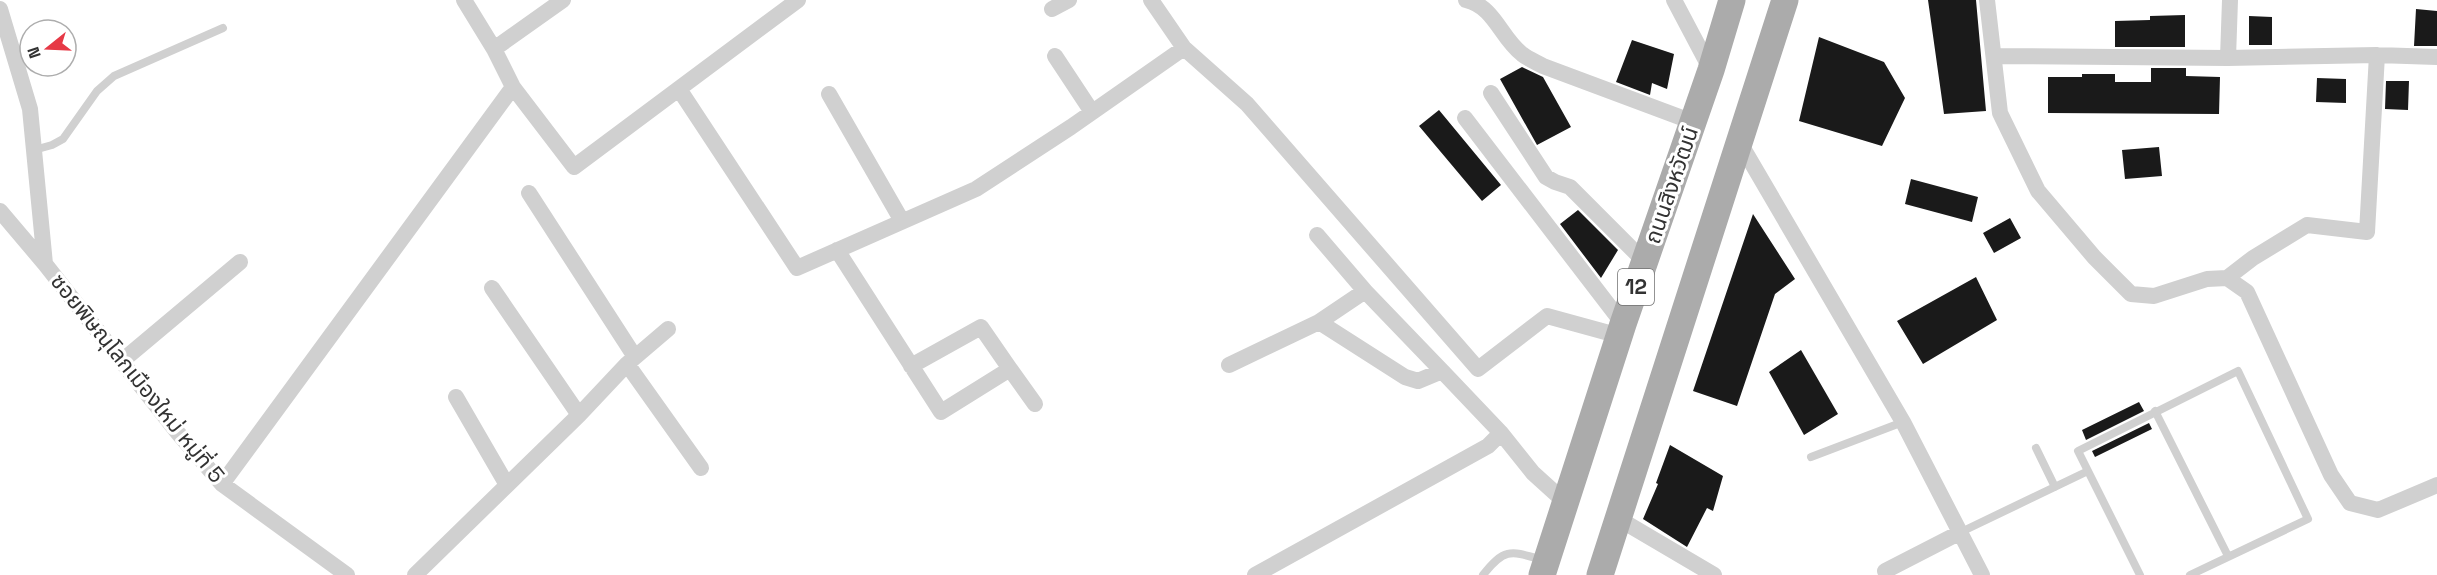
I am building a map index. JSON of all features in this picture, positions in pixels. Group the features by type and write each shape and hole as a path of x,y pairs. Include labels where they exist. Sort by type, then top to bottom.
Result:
{"main road":[{"name":"ถนนสิงหวัฒน์","path":"1544,568 1732,0"},
{"name":"12","path":"1600,575 1785,0"}],"street":[{"path":"464,0 494,49 513,87 574,167 798,0"},
{"path":"494,49 563,0"},
{"path":"1052,9 1069,0"},
{"path":"1151,0 1184,48 1247,104 1478,369 1548,316 1621,330"},
{"path":"1466,0 1478,3 1488,10 1522,54 1543,66 1692,122"},
{"path":"1674,0 1710,70"},
{"path":"1987,0 2000,112 2038,191 2094,257 2131,294 2154,296 2207,279 2227,278 2253,258 2307,225 2367,232 2377,55"},
{"path":"2228,58 2230,0"},
{"path":"0,9 30,110 45,264"},
{"path":"679,89 797,268 976,189 1184,48"},
{"path":"1994,56 2228,58 2377,55 2437,57"},
{"path":"1055,56 1092,112"},
{"path":"222,484 513,87"},
{"path":"1491,93 1546,177 1570,187 1645,262"},
{"path":"829,94 902,221"},
{"path":"1465,118 1621,330"},
{"path":"1740,143 1903,422 1982,575"},
{"path":"530,194 631,361 701,468"},
{"name":"ซอยพิษณุโลกเมืองใหม่ หมู่ที่ 5","path":"0,211 45,264 178,433 222,484 347,575"},
{"path":"1317,235 1365,291 1502,433 1533,473 1565,502"},
{"path":"837,250 941,412 1010,369"},
{"path":"122,361 240,262"},
{"path":"2227,278 2247,291 2331,475 2350,503 2378,510 2437,485"},
{"path":"492,288 579,415"},
{"path":"1229,365 1318,322 1365,291"},
{"path":"1318,322 1405,377 1418,381 1442,372"},
{"path":"911,366 981,327 1035,404"},
{"path":"415,575 631,361 668,329"},
{"path":"456,397 507,485"},
{"path":"1255,575 1488,446 1502,433"},
{"path":"1619,519 1714,575"},
{"path":"1884,571 1961,532"}],"lane":[{"path":"34,150 63,139 97,91 114,76 223,28"},
{"path":"2140,575 2078,451 2238,371 2308,519 2190,575"},
{"path":"2155,411 2228,556"},
{"path":"1811,457 1903,422"},
{"path":"2036,448 2055,486"},
{"path":"1961,532 2088,471"},
{"path":"1483,575 1502,555 1513,552 1544,568"}],"building":[{"path":"1928,0 1976,0 1986,111 1944,114"},
{"path":"2416,9 2437,11 2437,46 2414,46"},
{"path":"2185,15 2185,47 2115,47 2115,21 2150,20 2150,16"},
{"path":"2249,16 2272,17 2272,45 2249,45"},
{"path":"1819,37 1884,62 1905,98 1882,146 1799,121"},
{"path":"1632,40 1674,54 1667,89 1652,83 1650,95 1616,82"},
{"path":"1522,67 1543,77 1571,127 1537,145 1500,79"},
{"path":"2151,68 2186,68 2186,76 2220,77 2219,114 2048,113 2048,77 2115,74 2115,82 2151,82"},
{"path":"2317,78 2346,79 2346,103 2316,102"},
{"path":"2386,81 2409,81 2408,110 2385,109"},
{"path":"1439,110 1501,185 1482,201 1419,126"},
{"path":"2159,147 2162,176 2125,179 2122,150"},
{"path":"1911,179 1978,197 1972,222 1905,204"},
{"path":"1578,210 1618,250 1601,278 1560,224"},
{"path":"1753,214 1795,279 1775,294 1737,406 1693,391"},
{"path":"2010,218 2021,238 1994,253 1983,233"},
{"path":"1976,277 1997,320 1923,364 1897,321"},
{"path":"1801,350 1838,414 1804,435 1769,372"},
{"path":"2139,402 2144,411 2086,440 2082,430"},
{"path":"2149,423 2152,429 2095,457 2092,451"},
{"path":"1670,445 1723,476 1713,511 1707,508 1687,547 1643,519 1658,484 1656,483"}]}
